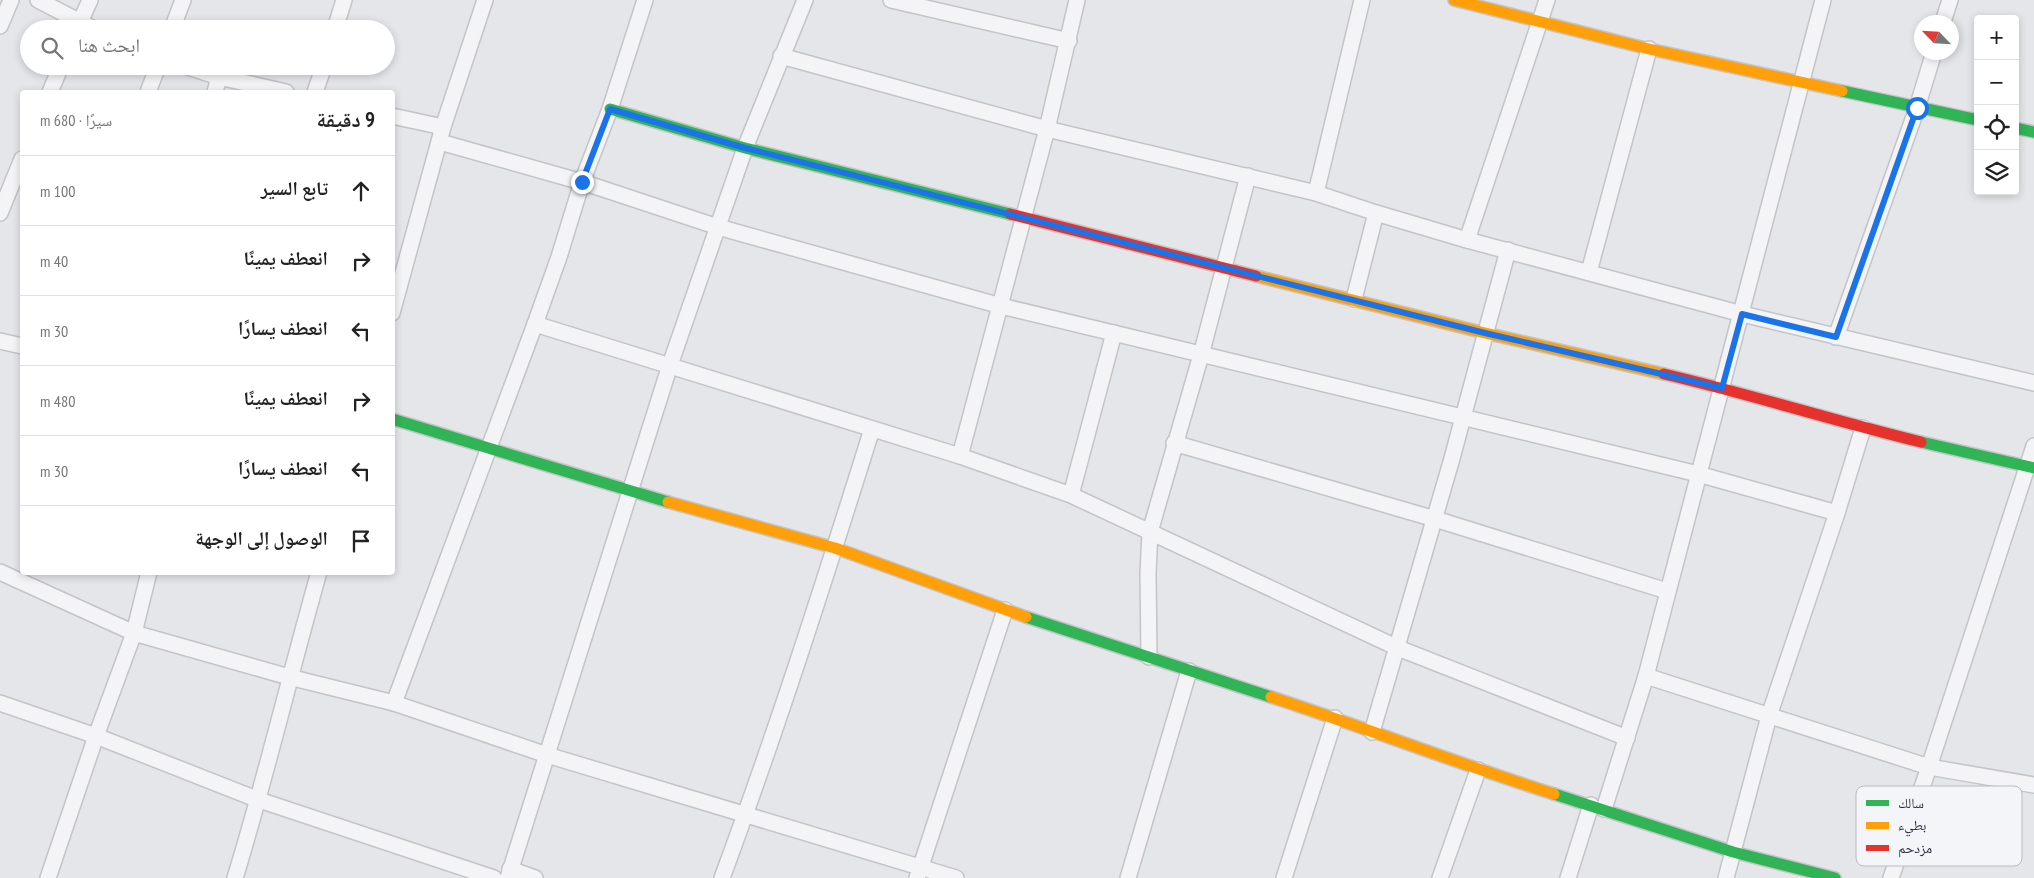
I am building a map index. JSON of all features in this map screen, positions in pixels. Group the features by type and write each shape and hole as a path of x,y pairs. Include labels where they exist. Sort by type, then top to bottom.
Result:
{"street":[{"path":"0,26 11,0"},
{"path":"38,0 71,20"},
{"path":"85,20 90,0"},
{"path":"175,20 183,0"},
{"path":"338,20 344,0"},
{"path":"395,302 441,134 485,0"},
{"path":"394,703 559,257 582,182 610,109 645,0"},
{"path":"535,878 509,874 670,365 745,148 805,0"},
{"path":"891,0 1069,41"},
{"path":"960,456 1048,129 1077,0"},
{"path":"1316,193 1362,0"},
{"path":"1454,0 1649,49 1974,119"},
{"path":"1467,240 1547,0"},
{"path":"1568,878 1627,738 1646,676 1823,0"},
{"path":"1945,15 1950,0"},
{"path":"1589,272 1649,49"},
{"path":"781,56 1048,129 1316,193 1467,240 1742,314 2034,383"},
{"path":"1836,337 1917,108 1932,60"},
{"path":"51,90 57,75"},
{"path":"149,90 155,75"},
{"path":"213,75 277,90"},
{"path":"316,90 321,75"},
{"path":"216,90 219,77"},
{"path":"610,109 745,148 1225,266 1485,333 1722,388 1863,428 2031,467"},
{"path":"395,117 718,227 1001,306 1698,474 1837,513"},
{"path":"2019,129 2034,132"},
{"path":"0,213 20,164"},
{"path":"1149,657 1148,573 1150,532 1174,442 1201,355 1248,176"},
{"path":"1354,299 1376,213"},
{"path":"1372,732 1464,418 1508,250"},
{"path":"535,324 960,456 1071,495 1398,648 1627,738"},
{"path":"1071,495 1114,333"},
{"path":"0,341 20,346"},
{"path":"395,420 630,491 835,548 1005,610 1335,718 1478,770 1733,852 1835,878"},
{"path":"1726,878 1769,716 1837,513 1863,428"},
{"path":"722,878 746,815 835,548 872,429"},
{"path":"1174,442 1435,519 1667,591"},
{"path":"1922,786 2031,467 2034,446"},
{"path":"0,572 134,633 289,677 394,703 547,755 746,815 919,873 956,878"},
{"path":"48,878 96,736 134,633 148,575"},
{"path":"235,878 259,800 289,677 318,575"},
{"path":"919,873 1005,610"},
{"path":"1128,878 1189,671"},
{"path":"1646,676 1929,767 2033,781"},
{"path":"0,703 96,736 259,800 494,878"},
{"path":"1284,878 1335,718"},
{"path":"1440,878 1478,770"},
{"path":"1891,878 1895,866"}],"traffic: fast":[{"path":"1842,91 1974,119"},
{"path":"610,109 745,148 1010,214"},
{"path":"2019,129 2034,132"},
{"path":"395,420 668,502"},
{"path":"1921,442 2034,468"},
{"path":"1026,617 1271,697"},
{"path":"1554,794 1733,852 1835,878"}],"traffic: slow":[{"path":"1454,0 1649,49 1842,91"},
{"path":"1256,276 1485,333 1664,374"},
{"path":"668,502 835,548 1026,617"},
{"path":"1271,697 1554,794"}],"traffic: jam":[{"path":"1010,214 1256,276"},
{"path":"1664,374 1921,442"}],"route":[{"path":"582,182 610,109 745,148 1225,266 1485,333 1722,388 1742,314 1836,337 1917,108"}]}
